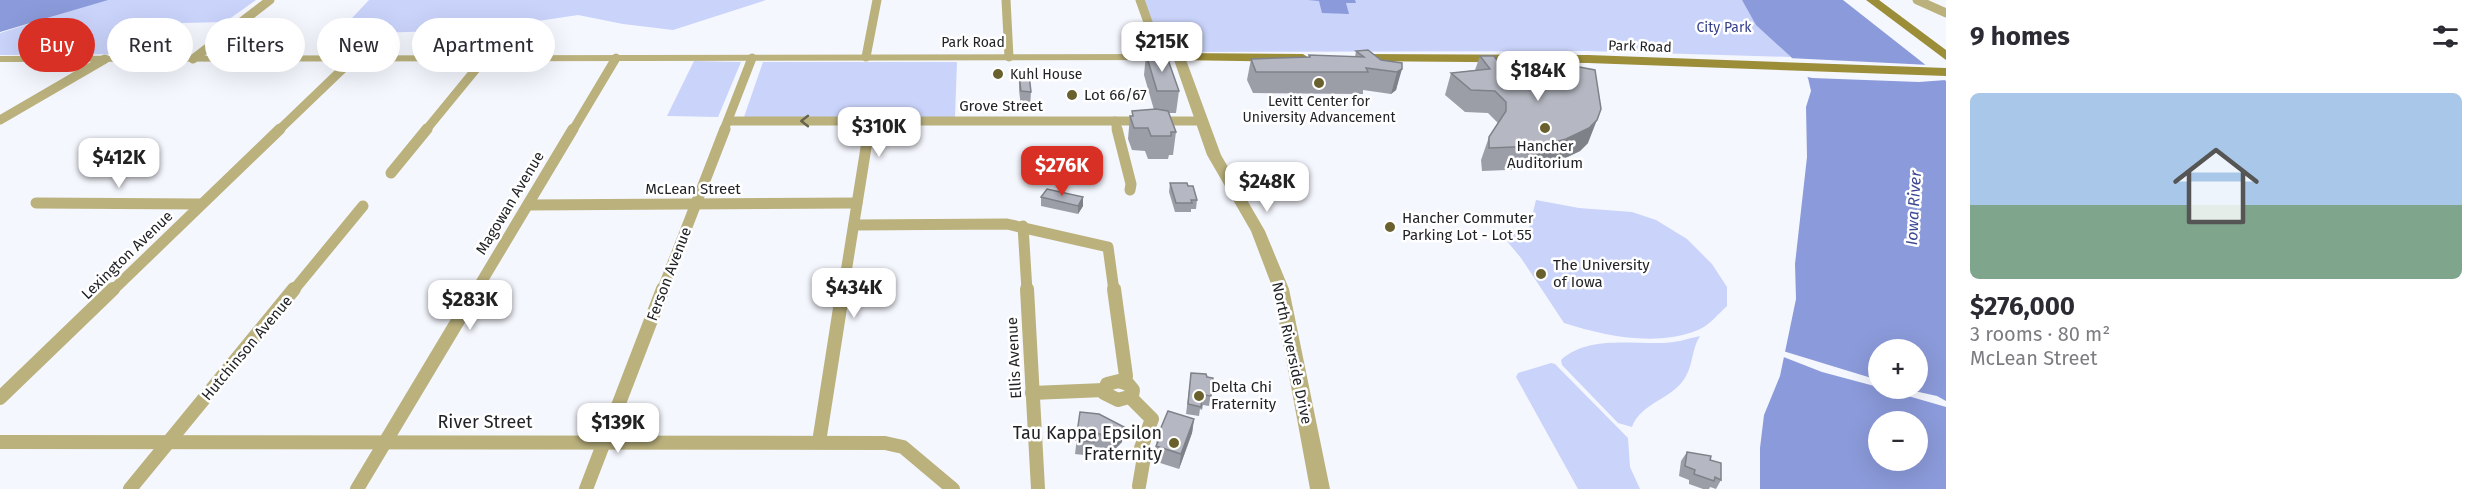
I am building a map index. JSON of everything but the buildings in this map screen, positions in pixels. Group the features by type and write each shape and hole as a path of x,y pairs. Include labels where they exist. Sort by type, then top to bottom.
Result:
{"main road":[{"path":"1872,0 1946,56"},
{"name":"Park Road","path":"1179,57 1320,58"},
{"name":"Park Road","path":"1343,58 1588,59 1946,72"}],"street":[{"path":"193,59 270,0"},
{"path":"866,57 877,0"},
{"path":"1006,0 1009,57"},
{"path":"1140,0 1153,36 1172,44 1179,57"},
{"path":"1917,0 1946,13"},
{"name":"Park Road","path":"555,58 1179,57"},
{"name":"North Riverside Drive","path":"1179,57 1214,155 1258,231 1281,289 1320,489"},
{"name":"Magowan Avenue","path":"357,489 616,58"},
{"name":"Ferson Avenue","path":"586,489 752,58"},
{"name":"Park Road","path":"0,59 105,59"},
{"path":"0,120 105,59"},
{"name":"Park Road","path":"193,59 317,59"},
{"name":"Lexington Avenue","path":"0,398 339,72"},
{"path":"391,173 473,72"},
{"name":"Grove Street","path":"728,121 1202,121"},
{"path":"819,442 870,121"},
{"path":"1115,121 1131,184 1130,190"},
{"path":"36,203 201,204"},
{"name":"McLean Street","path":"528,204 857,203"},
{"name":"Hutchinson Avenue","path":"130,489 363,206"},
{"path":"854,225 1023,226 1108,247 1126,376 1124,382"},
{"name":"Ellis Avenue","path":"1023,226 1038,489"},
{"path":"1110,382 1124,382 1133,390 1130,397 1125,400 1115,400 1107,396 1104,390 1110,382"},
{"path":"1032,393 1104,390"},
{"path":"1130,397 1152,419 1141,448 1145,451 1138,486"},
{"name":"River Street","path":"0,442 386,441 895,444 903,447 953,489"}],"green space":[{"path":"105,0 256,0 231,18 205,18 205,22 193,23 193,18 107,18 107,54 95,54 95,18 48,18"},
{"path":"369,0 766,0 673,30 623,24 578,15 555,18 412,18 412,32 400,32 400,18 352,18"},
{"name":"City Park","path":"1144,0 1743,0 1775,41 1791,57 1587,51 1160,52"},
{"path":"18,27 18,55 0,55 0,33"},
{"path":"694,61 741,62 718,117 667,116"},
{"path":"763,62 957,62 955,117 744,117"},
{"path":"1536,200 1579,208 1632,212 1656,220 1687,239 1712,264 1727,287 1727,306 1702,328 1665,338 1631,338 1564,323 1521,258 1501,234 1514,234 1529,228"},
{"path":"1700,336 1681,384 1643,412 1632,427 1618,423 1562,365 1561,360 1571,352 1596,344 1667,343"},
{"path":"1551,363 1555,364 1628,438 1630,467 1640,489 1578,489 1516,377 1518,373"}],"water":[{"path":"0,0 108,0 47,18 18,18 18,27 0,32"},
{"path":"1308,0 1355,0 1356,3 1346,3 1349,14 1322,13 1319,1"},
{"name":"Iowa River","path":"1742,0 1843,0 1946,81 1946,489 1760,489 1760,448 1764,415 1780,376 1796,299 1795,264 1807,157 1806,107 1811,91 1808,78 1791,57 1756,25"}],"pier":[{"path":"1788,58 1930,65 1946,80 1919,82 1812,78 1803,76"},
{"path":"1783,351 1868,377 1868,384 1822,372 1781,356"},
{"path":"1928,394 1937,396 1946,401 1946,407 1918,399 1928,399"}],"place":[{"name":"Kuhl House","path":"998,74"},
{"name":"Levitt Center for University Advancement","path":"1319,83"},
{"name":"Lot 66/67","path":"1072,95"},
{"name":"Hancher Auditorium","path":"1545,128"},
{"name":"Hancher Commuter Parking Lot - Lot 55","path":"1390,227"},
{"name":"The University of Iowa","path":"1541,274"},
{"name":"Delta Chi Fraternity","path":"1199,396"},
{"name":"Tau Kappa Epsilon Fraternity","path":"1174,443"}]}
